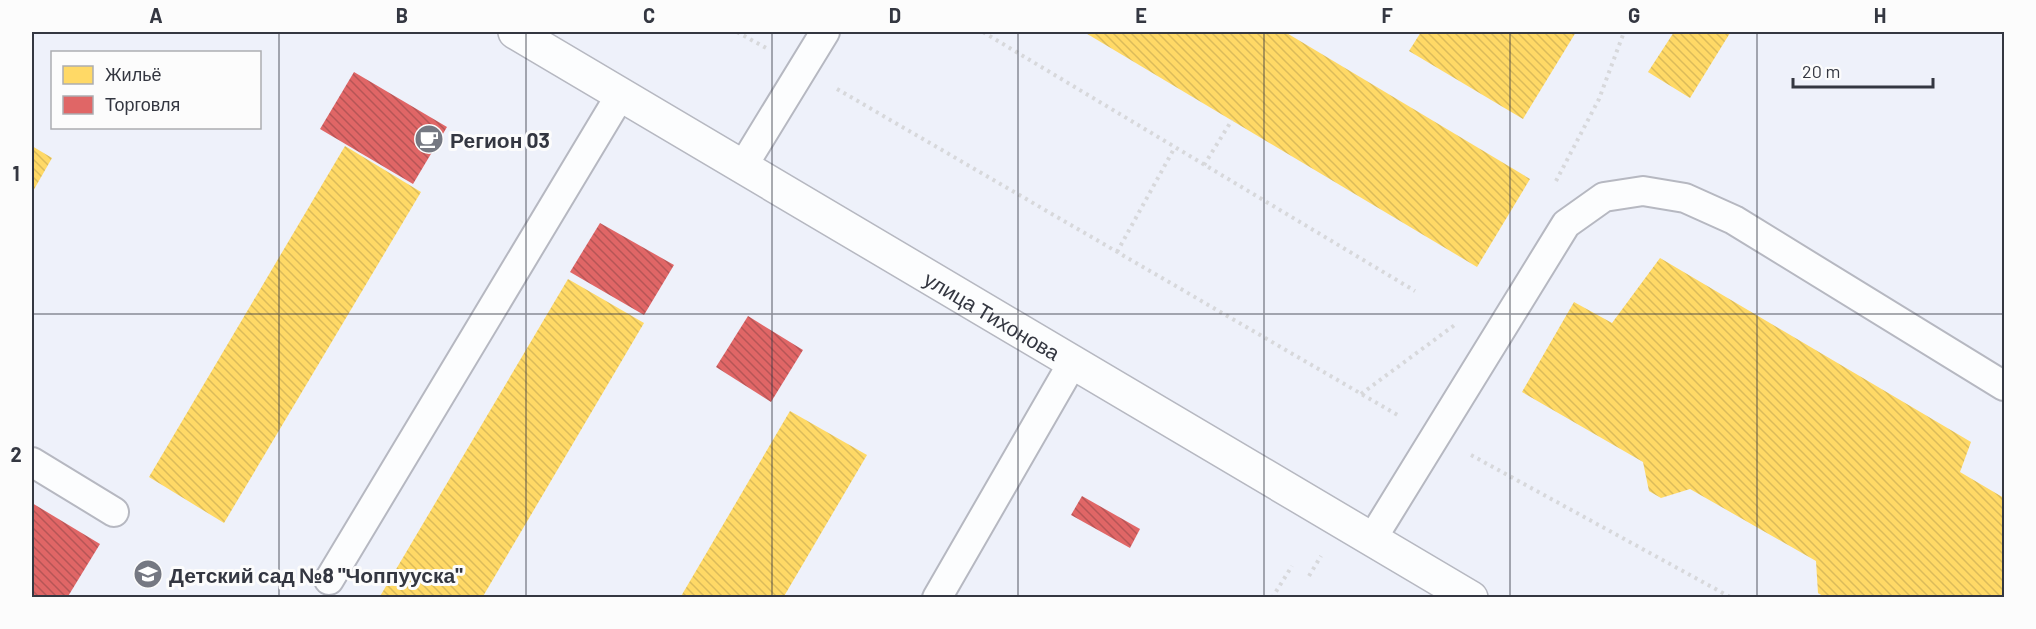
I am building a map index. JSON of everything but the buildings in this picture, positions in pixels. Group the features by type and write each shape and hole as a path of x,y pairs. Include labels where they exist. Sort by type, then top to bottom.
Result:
{"main road":[{"name":"улица Тихонова","path":"515,32 1471,597"}],"lane":[{"path":"743,166 825,32"},
{"path":"329,580 621,94"},
{"path":"1372,539 1566,224 1604,196 1643,191 1685,198 1734,220 2004,386"},
{"path":"937,597 1073,362"},
{"path":"32,462 114,512"}],"path":[{"path":"737,32 1350,388 1732,597"},
{"path":"983,32 1415,291"},
{"path":"1204,165 1232,120"},
{"path":"1117,252 1175,147"},
{"path":"1272,597 1292,566"}],"place":[{"name":"Регион 03","path":"429,139"},
{"name":"Детский сад №8 \"Чоппууска\"","path":"148,574"}]}
